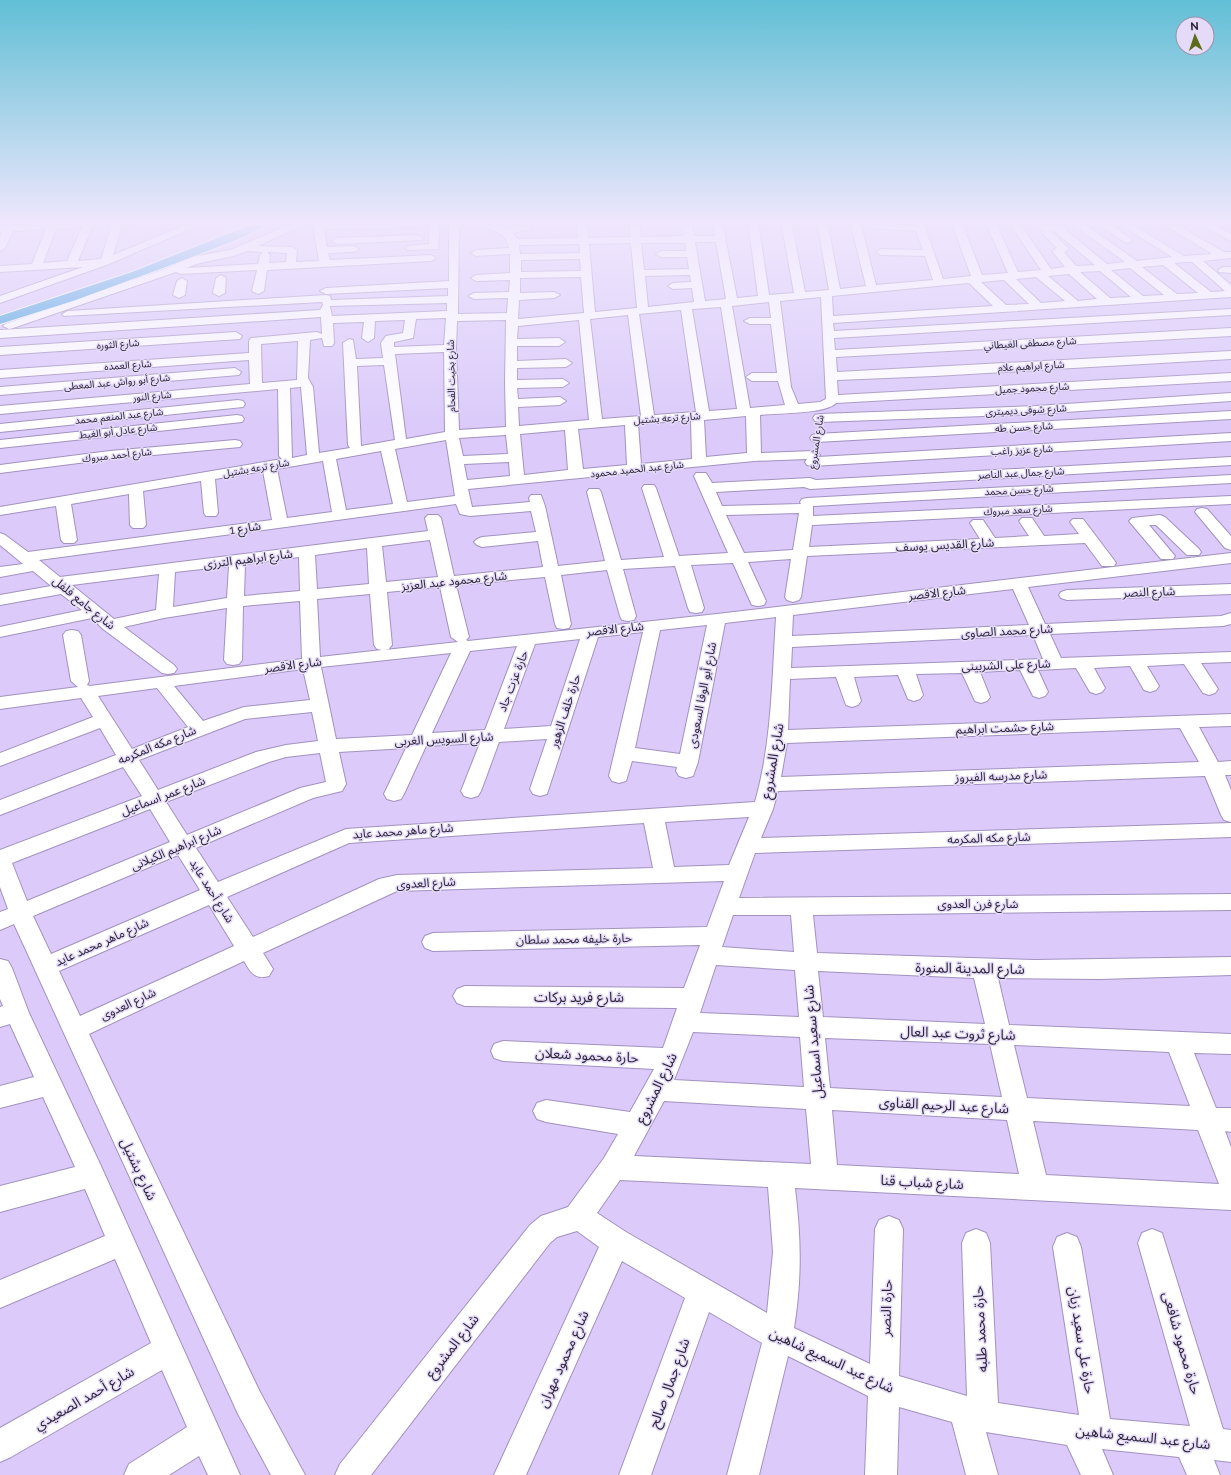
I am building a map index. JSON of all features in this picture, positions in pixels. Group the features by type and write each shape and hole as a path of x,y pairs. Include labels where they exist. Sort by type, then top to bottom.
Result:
{"highway":[{"path":"1,302 44,290"},
{"path":"0,320 93,290"}],"street":[{"path":"1,302 34,290"},
{"path":"0,329 116,290"},
{"path":"178,290 175,296 192,295"},
{"path":"255,341 304,337 328,339 326,290"},
{"path":"44,315 326,297 386,290"},
{"name":"شارع بخيت الفحام","path":"452,433 450,348 454,290"},
{"path":"476,293 488,290"},
{"path":"326,297 370,318 452,316 500,290"},
{"path":"472,308 502,290"},
{"path":"513,290 511,403 518,480"},
{"path":"528,290 587,317 875,290 887,302 896,316"},
{"path":"586,290 587,317 596,424"},
{"path":"639,290 638,312 648,420"},
{"path":"697,290 700,306"},
{"path":"727,290 748,412 754,457"},
{"path":"767,290 777,321 785,387 793,408"},
{"path":"799,290 800,296"},
{"name":"شارع المشروع","path":"351,1475 540,1234 551,1225 565,1223 578,1216 613,1167 657,1090 671,1059 747,846 763,809 770,784 778,737 783,642 789,604 800,553 810,484 812,458 831,376 828,320 835,293 834,290"},
{"path":"906,290 926,314"},
{"path":"984,290 1002,308"},
{"path":"1023,290 1038,306"},
{"path":"1060,290 1074,304"},
{"path":"1094,290 1107,302"},
{"path":"1129,290 1141,300"},
{"path":"1165,290 1175,298"},
{"path":"1201,290 1208,295"},
{"path":"205,294 258,291 326,297 453,299"},
{"path":"835,293 855,305 865,318"},
{"path":"828,320 1175,298 1231,293"},
{"path":"0,334 288,315 326,297"},
{"path":"85,301 124,299"},
{"path":"916,301 960,301 969,311"},
{"path":"686,307 700,416 702,476 758,601"},
{"path":"829,335 1231,312"},
{"path":"288,315 289,328"},
{"path":"350,363 389,350 409,336 411,316"},
{"path":"253,318 256,387"},
{"path":"368,338 370,318"},
{"path":"216,338 217,320"},
{"path":"750,321 777,321"},
{"path":"1206,322 1227,344"},
{"path":"1176,323 1200,357"},
{"path":"1146,324 1160,336"},
{"path":"1115,327 1128,338"},
{"path":"1048,330 1087,363"},
{"path":"1084,330 1095,340"},
{"path":"965,335 975,346"},
{"name":"شارع الثوره","path":"0,351 236,336"},
{"name":"شارع مصطفى الغيطاني","path":"830,354 888,356 975,346 1066,345 1095,340 1160,336 1227,344"},
{"path":"304,337 302,378 307,387 312,452"},
{"path":"881,341 896,374"},
{"path":"349,343 355,445"},
{"name":"شارع ابراهيم علام","path":"831,376 935,372 1200,357 1227,344"},
{"path":"1112,346 1127,360"},
{"path":"1146,346 1160,359"},
{"path":"511,354 558,347"},
{"path":"389,350 450,348"},
{"path":"389,350 400,438"},
{"path":"1033,351 1047,365"},
{"path":"997,353 1009,368"},
{"path":"511,354 566,363"},
{"name":"شارع العمده","path":"0,374 255,356"},
{"path":"958,357 969,370"},
{"path":"926,359 935,372"},
{"path":"855,361 861,375"},
{"name":"شارع أبو رواش عبد المعطى","path":"0,391 235,372"},
{"path":"752,376 784,377"},
{"name":"شارع محمود جميل","path":"825,407 1231,377"},
{"path":"511,384 563,382"},
{"name":"شارع النور","path":"0,410 304,383"},
{"path":"284,385 286,456"},
{"path":"233,465 239,389"},
{"name":"شارع شوقى ديميترى","path":"825,407 1036,410 1231,397"},
{"path":"511,403 560,401"},
{"name":"شارع عبد المنعم محمد","path":"0,428 238,404"},
{"name":"شارع ترعه بشتيل","path":"0,503 400,438 512,427 571,426 793,408 825,407"},
{"name":"شارع حسن طه","path":"817,438 1231,415"},
{"name":"شارع عادل أبو الغيط","path":"0,444 237,419"},
{"path":"631,421 634,469"},
{"path":"571,426 576,474"},
{"path":"452,433 464,499 537,502 563,624"},
{"name":"شارع ترعه بشتيل","path":"0,511 387,446 452,433"},
{"name":"شارع عزيز راغب","path":"812,458 1231,438"},
{"name":"شارع أحمد مبروك","path":"0,469 110,455 235,444"},
{"path":"387,446 401,508"},
{"path":"329,456 340,516"},
{"name":"شارع عبد الحميد محمود","path":"464,499 518,480 634,469 702,476 754,457 812,458"},
{"path":"457,460 515,458"},
{"name":"شارع جمال عبد الناصر","path":"702,476 810,484 1231,461"},
{"path":"269,466 280,523"},
{"path":"208,476 211,513"},
{"name":"شارع حسن محمد","path":"806,510 1231,478"},
{"path":"649,488 696,608"},
{"path":"136,489 138,525"},
{"path":"594,492 628,616"},
{"name":"شارع 1","path":"0,572 32,562 280,523 464,499"},
{"name":"شارع سعد مبروك","path":"806,510 1231,500"},
{"path":"63,501 69,540"},
{"path":"717,511 806,510"},
{"path":"1202,512 1231,546"},
{"path":"394,794 420,740 462,641 433,518"},
{"path":"1193,552 1160,520 1137,521 1171,560 1195,591"},
{"path":"1027,521 1040,541"},
{"path":"1078,522 1108,563"},
{"path":"978,523 990,543"},
{"path":"929,526 940,545"},
{"name":"شارع ابراهيم الترزى","path":"0,600 63,585 167,569 437,535"},
{"path":"482,542 544,536"},
{"name":"شارع جامع فلفل","path":"0,538 63,585 164,675 200,729"},
{"name":"شارع القديس يوسف","path":"800,553 884,542 940,545 1090,538"},
{"path":"374,543 384,644"},
{"name":"شارع الاقصر","path":"0,691 83,685 462,641 563,624 758,601 789,604 1019,584 1059,579 1171,560 1193,552 1231,546"},
{"path":"307,551 310,658 329,746"},
{"name":"شارع محمود عبد العزيز","path":"109,625 164,613 236,602 448,582 614,564 800,553"},
{"path":"1225,558 1231,574"},
{"name":"شارع الاقصر","path":"164,675 234,660 310,658 384,644 529,638 717,619 789,604 874,590 1108,563 1225,558"},
{"path":"234,660 237,560"},
{"path":"164,613 167,569"},
{"name":"شارع النصر","path":"1059,579 1070,601 1231,589"},
{"path":"1019,584 1054,663"},
{"path":"0,632 95,612"},
{"name":"شارع أبو الوفا السعودى","path":"624,753 687,766 717,619"},
{"name":"شارع محمد الصاوى","path":"783,642 1230,621"},
{"path":"619,776 653,625"},
{"name":"حارة خلف الزهور","path":"540,789 591,632"},
{"path":"72,635 83,685"},
{"name":"حارة عزت جاد","path":"471,791 529,638"},
{"name":"شارع على الشربينى","path":"782,674 1231,657"},
{"path":"1189,658 1209,689"},
{"path":"1135,660 1150,686"},
{"path":"1082,662 1096,688"},
{"path":"1026,664 1039,692"},
{"path":"969,667 981,697"},
{"path":"905,669 914,695"},
{"path":"843,671 852,701"},
{"name":"شارع الاقصر","path":"0,702 83,685"},
{"name":"شارع أحمد عايد","path":"83,685 261,969"},
{"name":"شارع مكه المكرمه","path":"0,808 244,713 320,705"},
{"path":"0,760 104,720"},
{"name":"شارع حشمت ابراهيم","path":"778,737 1231,720"},
{"path":"1186,721 1222,768 1231,815"},
{"name":"شارع السويس الغربى","path":"329,746 558,732"},
{"name":"شارع ابراهيم الكيلانى","path":"10,916 307,793 333,787 336,784 329,746"},
{"name":"شارع عمر اسماعيل","path":"0,859 274,754 329,746"},
{"name":"شارع مدرسه الفيروز","path":"770,784 1222,768"},
{"name":"شارع ماهر محمد عايد","path":"46,966 333,840 358,834 763,809"},
{"path":"653,816 665,876"},
{"name":"شارع مكه المكرمه","path":"747,846 1231,830"},
{"name":"شارع بشتيل","path":"0,859 10,916 46,966 74,1030 249,1403 289,1475"},
{"name":"شارع العدوى","path":"74,1030 379,888 397,883 738,873"},
{"name":"شارع فرن العدوى","path":"726,907 1231,902"},
{"name":"شارع سعيد اسماعيل","path":"801,906 825,1178"},
{"name":"حارة خليفه محمد سلطان","path":"432,942 712,946"},
{"name":"شارع المدينة المنورة","path":"712,946 806,963 984,970 1138,970 1231,966"},
{"path":"0,968 8,1015 49,1084 92,1175 224,1475"},
{"path":"984,970 1036,1188"},
{"name":"شارع فريد بركات","path":"465,996 694,998"},
{"name":"شارع ثروت عبد العال","path":"684,1022 1231,1044"},
{"path":"1178,1042 1219,1119 1231,1181"},
{"name":"حارة محمود شعلان","path":"503,1051 671,1059"},
{"path":"0,1097 49,1084"},
{"name":"شارع عبد الرحيم القناوى","path":"657,1090 1219,1119"},
{"path":"546,1111 638,1124"},
{"name":"شارع شباب قنا","path":"613,1167 1231,1197"},
{"path":"0,1199 92,1175"},
{"path":"742,1475 778,1335 784,1293 787,1252 785,1213 780,1176"},
{"name":"شارع عبد السميع شاهين","path":"578,1216 616,1242 778,1335 883,1387 974,1414 1087,1432 1210,1444"},
{"name":"حارة النصر","path":"881,1475 889,1229"},
{"name":"شارع محمود مهران","path":"510,1475 616,1242"},
{"path":"0,1294 122,1243"},
{"name":"حارة محمد طلبه","path":"976,1243 974,1414 982,1475"},
{"name":"حارة محمود شافعى","path":"1152,1243 1210,1444 1204,1475"},
{"name":"حارة على سعيد زيان","path":"1067,1247 1087,1432 1097,1475"},
{"name":"شارع جمال صالح","path":"635,1475 702,1292"},
{"name":"شارع أحمد الصعيدي","path":"0,1446 168,1350"},
{"path":"140,1475 206,1433"}]}
